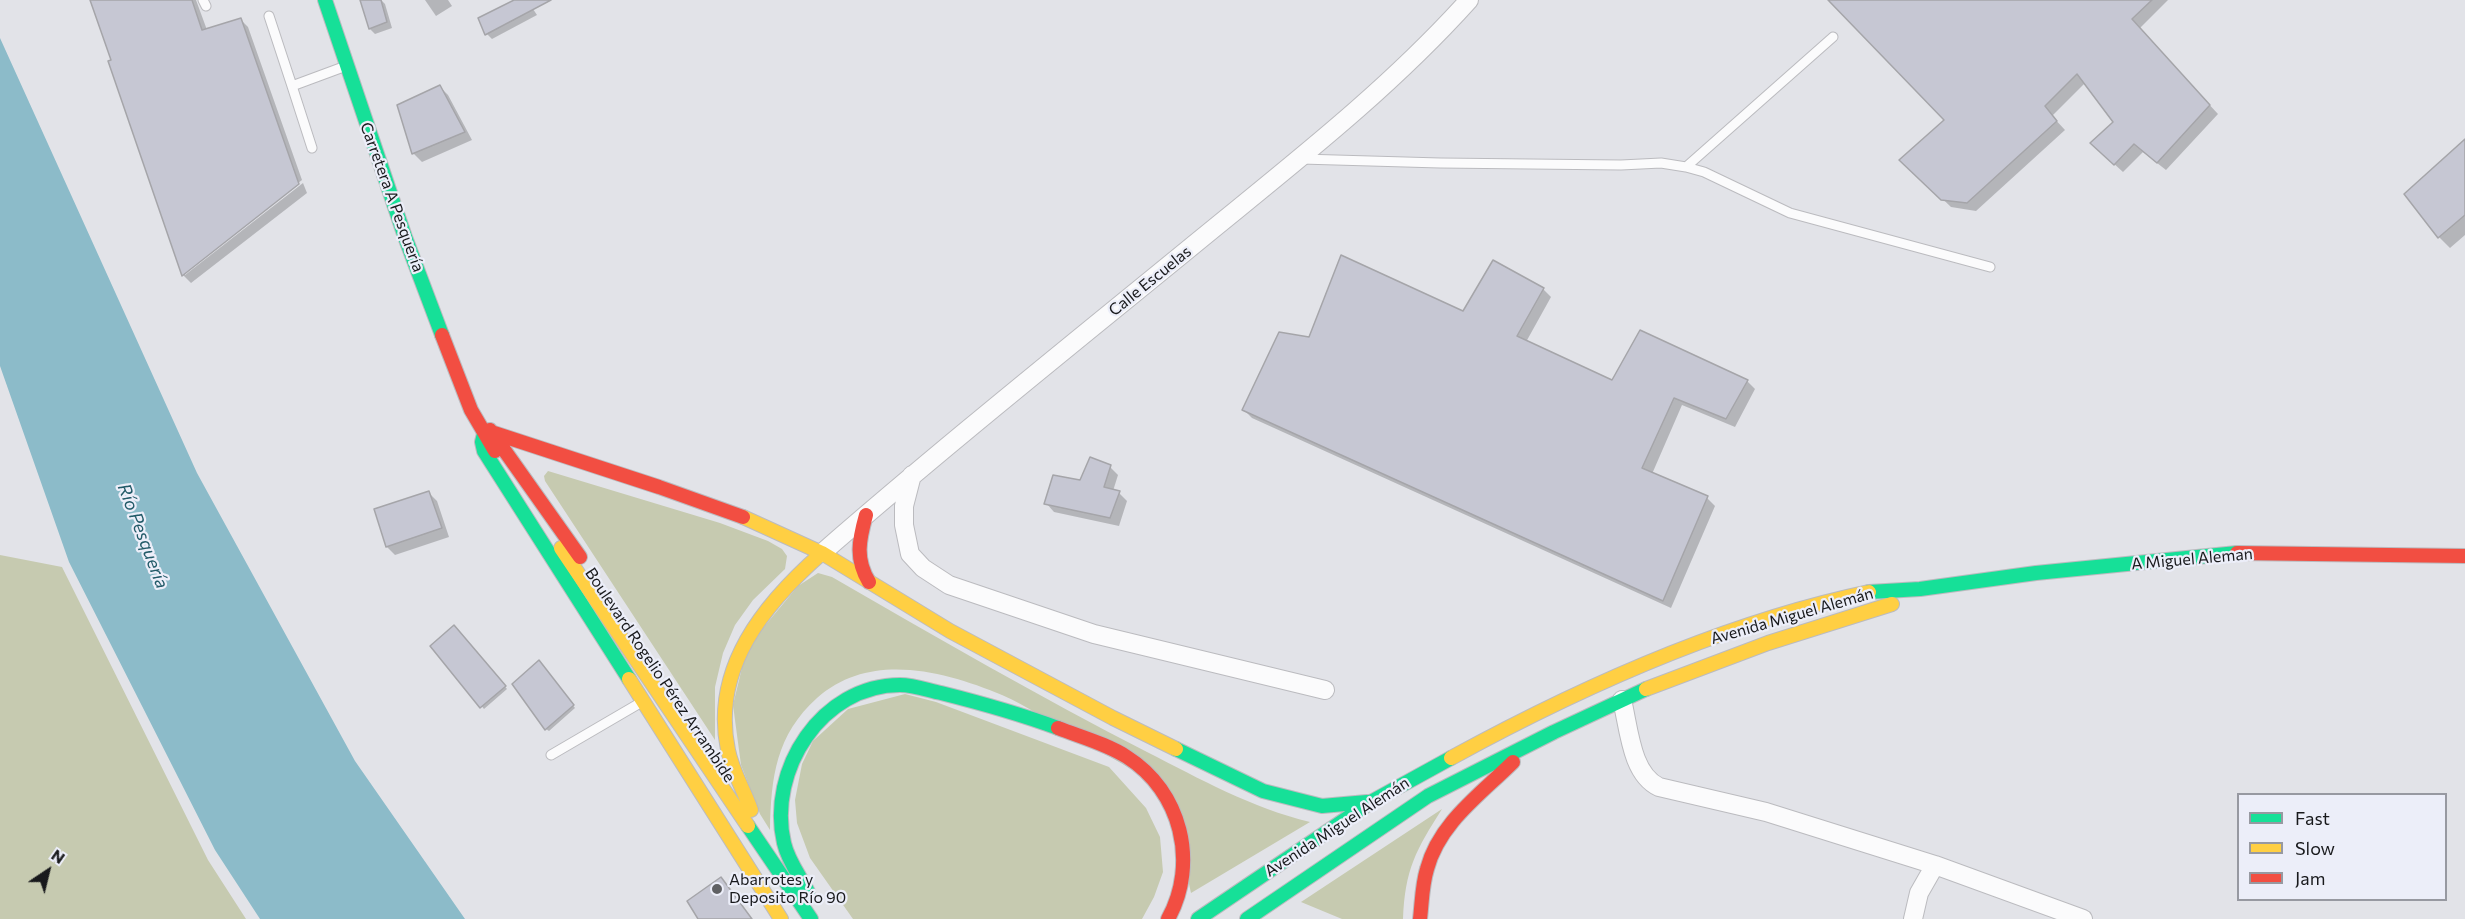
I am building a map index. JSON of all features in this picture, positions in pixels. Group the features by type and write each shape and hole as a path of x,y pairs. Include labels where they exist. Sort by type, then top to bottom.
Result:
{"main road":[{"name":"Carretera A Pesquería","path":"325,0 405,237 466,392 488,433"},
{"path":"782,919 484,451 482,442 488,433 646,483 789,536 822,553 950,631 1103,712 1263,791 1322,806 1372,801"},
{"name":"Boulevard Rogelio Pérez Arrambide","path":"488,433 827,919"},
{"path":"866,515 857,552 860,569 869,582"},
{"name":"A Miguel Aleman","path":"1920,589 2036,573 2243,552 2465,556"},
{"path":"751,810 728,752 725,711 727,692 738,653 763,612 794,576 822,553"},
{"name":"Boulevard Rogelio Pérez Arrambide","path":"585,574 811,919"},
{"name":"Avenida Miguel Alemán","path":"1198,919 1372,801 1539,711 1591,686 1650,661 1762,621 1873,591 1920,589"},
{"name":"Avenida Miguel Alemán","path":"1247,919 1428,796 1533,742 1656,684 1768,643 1877,610 1920,589"},
{"path":"1762,621 1768,643"},
{"path":"808,892 784,842 783,797 785,782 793,759 804,740 826,714 846,698 884,686 904,685 983,702 1054,726 1131,759 1157,783 1176,818 1184,847 1183,880 1168,919"},
{"path":"1420,919 1428,863 1454,819 1533,742"}],"street":[{"name":"Calle Escuelas","path":"822,553 912,475 1299,159 1389,82 1469,0"},
{"path":"912,475 904,506 904,525 910,554 923,568 949,585 1094,634 1325,690"},
{"path":"1622,700 1640,768 1648,782 1659,787 1766,812 1935,865 2083,919"},
{"path":"1913,919 1919,893 1935,865"}],"lane":[{"path":"269,16 312,148"},
{"path":"1686,167 1833,37"},
{"path":"292,86 346,66"},
{"path":"1299,159 1451,164 1622,165 1661,163 1704,172 1790,213 1990,267"},
{"path":"551,755 642,701"}],"green space":[{"path":"548,471 720,523 768,541 782,549 787,556 785,569 753,600 735,625 723,653 715,687 715,740 545,481 544,476"},
{"path":"0,555 62,567 208,860 246,919 0,919"},
{"path":"818,573 832,577 1028,688 1187,772 1247,801 1310,822 1191,893 1168,790 1002,695 980,686 932,673 884,670 860,674 838,683 817,698 792,727 778,758 774,775 770,830 760,814 741,765 733,705 747,647 798,586"},
{"path":"905,694 936,702 1109,767 1146,808 1160,837 1163,872 1154,897 1142,919 853,919 810,858 797,823 795,800 802,764 813,741 848,709"},
{"path":"1442,809 1425,836 1409,873 1403,919 1342,919 1301,902"}],"water":[{"name":"Río Pesquería","path":"0,38 197,473 355,761 465,919 260,919 215,850 69,562 0,366"}],"building":[{"path":"90,0 192,0 202,30 241,18 299,184 182,276 108,61 111,60"},
{"path":"360,0 381,0 387,22 369,29"},
{"path":"514,0 551,0 485,35 478,18"},
{"path":"1828,0 2152,0 2132,19 2210,105 2157,163 2134,144 2114,165 2090,143 2113,122 2077,74 2045,106 2057,121 1967,203 1941,200 1899,160 1944,120"},
{"path":"440,85 465,132 412,154 397,105"},
{"path":"2465,139 2465,215 2438,238 2404,194"},
{"path":"1341,255 1463,311 1493,260 1544,288 1517,336 1612,380 1640,330 1748,380 1726,419 1674,398 1642,468 1708,496 1663,601 1242,410 1279,332 1309,337"},
{"path":"1090,457 1111,465 1104,487 1120,491 1110,518 1044,504 1053,475 1080,480"},
{"path":"429,491 442,528 386,547 374,509"},
{"path":"454,625 506,686 480,708 430,646"},
{"path":"539,660 574,705 545,730 512,684"},
{"name":"Abarrotes y Deposito Río 90","path":"721,877 752,919 698,919 687,901"}],"traffic: fast":[{"path":"325,0 405,237 442,335"},
{"path":"491,432 484,434 482,442 484,451 629,679"},
{"path":"1869,592 1920,589 2036,573 2237,553"},
{"path":"808,892 791,862 784,843 781,815 784,788 793,761 806,737 825,716 847,699 872,689 910,686 986,705 1058,728"},
{"path":"1247,919 1428,796 1554,732 1646,689"},
{"path":"1176,749 1263,791 1322,806 1367,802"},
{"path":"1198,919 1371,802 1451,758"},
{"path":"748,826 811,919"}],"traffic: slow":[{"path":"743,517 822,553 780,594 762,616 735,665 727,692 725,720 728,750 751,810"},
{"path":"561,548 748,826"},
{"path":"822,553 950,631 1176,749"},
{"path":"1451,758 1550,707 1654,660 1761,621 1869,592"},
{"path":"1646,689 1768,643 1892,604"},
{"path":"629,679 781,919"}],"traffic: jam":[{"path":"442,335 471,410 495,451"},
{"path":"490,430 580,557"},
{"path":"491,432 743,517"},
{"path":"866,515 860,557 869,582"},
{"path":"2237,553 2465,556"},
{"path":"1058,728 1102,744 1127,757 1146,771 1161,789 1172,808 1183,852 1182,875 1177,897 1168,919"},
{"path":"1420,919 1425,875 1441,837 1463,810 1513,762"}],"place":[{"name":"Abarrotes y Deposito Río 90","path":"717,889"}]}
